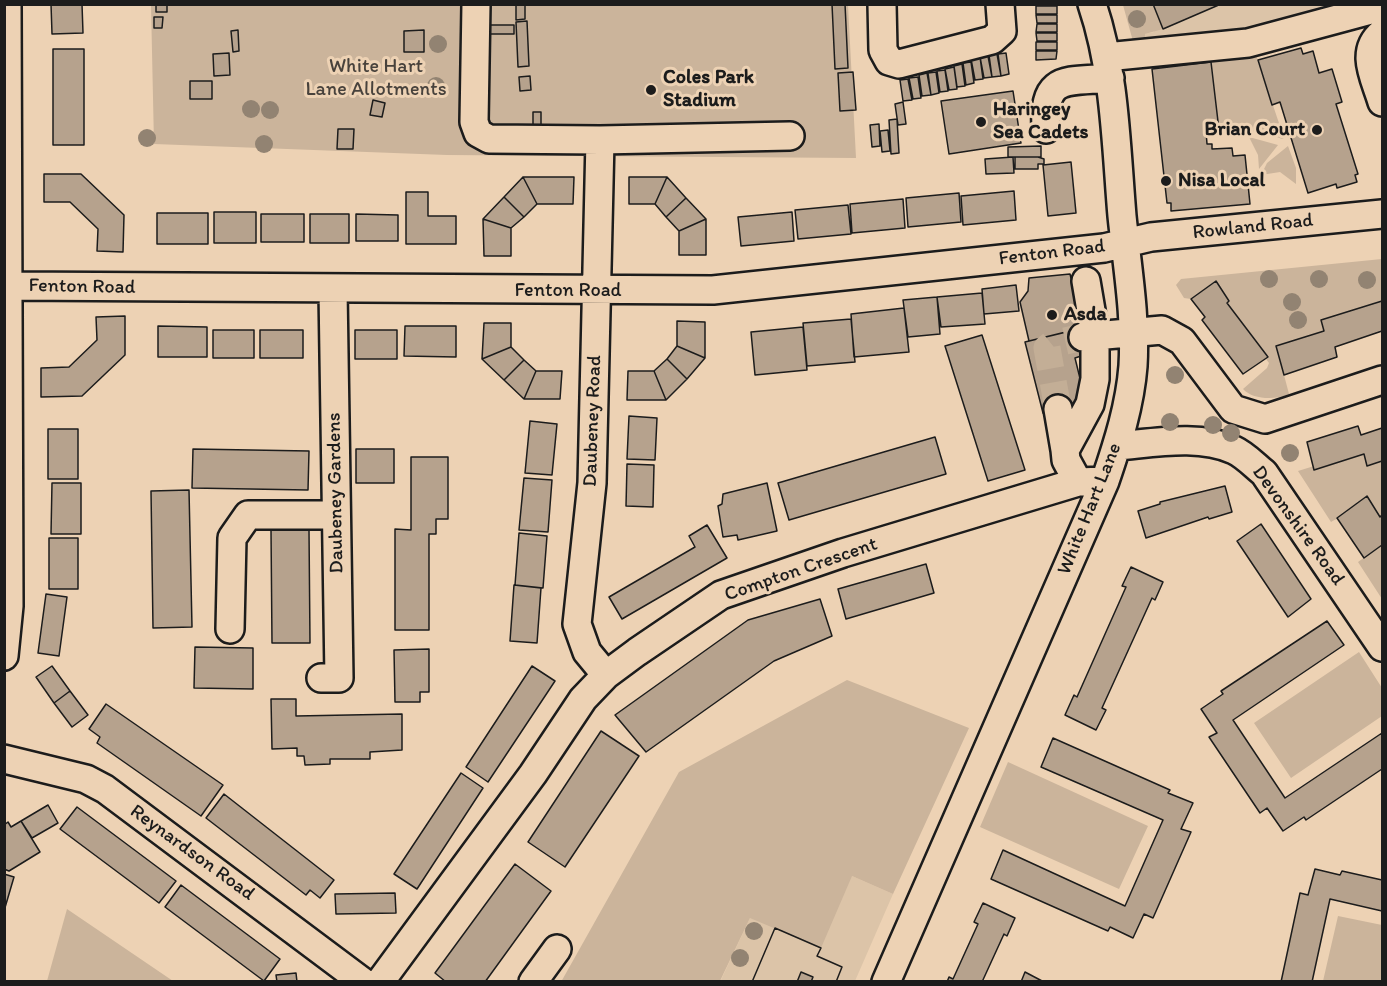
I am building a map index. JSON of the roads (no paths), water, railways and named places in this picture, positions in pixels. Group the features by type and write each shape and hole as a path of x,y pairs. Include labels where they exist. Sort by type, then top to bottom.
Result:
{"street":[{"path":"476,4 474,122 478,133 489,139 600,149 790,136"},
{"path":"882,4 883,50 889,61 899,64 992,40 1002,31 1000,4"},
{"name":"White Hart Lane","path":"886,981 1105,481 1127,407 1133,368 1134,330 1108,68 1092,4"},
{"path":"1046,129 1045,108 1048,94 1054,87 1108,68 1248,43 1383,7"},
{"path":"4,656 9,606 6,9"},
{"path":"1383,33 1371,46 1368,57 1383,102"},
{"name":"Daubeney Road","path":"600,149 590,519 577,624 586,652 606,675"},
{"name":"Rowland Road","path":"1125,243 1151,237 1383,214"},
{"name":"Fenton Road","path":"8,286 333,290 726,289 1104,248 1125,243"},
{"path":"1065,450 1093,393 1086,281"},
{"name":"Daubeney Gardens","path":"321,678 339,678 333,290"},
{"path":"1089,335 1134,330 1162,330 1182,341 1233,409 1266,429 1383,380"},
{"path":"1058,409 1066,460 1078,482"},
{"name":"Devonshire Road","path":"1117,446 1193,441 1217,444 1245,457 1263,473 1383,646"},
{"name":"Compton Crescent","path":"380,981 519,794 583,699 606,675 721,596 843,553 1078,482 1105,481"},
{"path":"230,629 232,538 239,524 248,515 336,515"},
{"name":"Reynardson Road","path":"4,759 86,779 105,789 363,981"},
{"path":"533,981 557,949"}],"tunnel":[{"path":"1058,409 1047,348 1052,344 1083,337"}],"place":[{"name":"Coles Park Stadium","path":"651,90"},
{"name":"Haringey Sea Cadets","path":"981,122"},
{"name":"Brian Court","path":"1317,130"},
{"name":"Nisa Local","path":"1166,181"},
{"name":"Asda","path":"1052,315"}],"park label":[{"name":"White Hart Lane Allotments","path":"376,78"}]}
